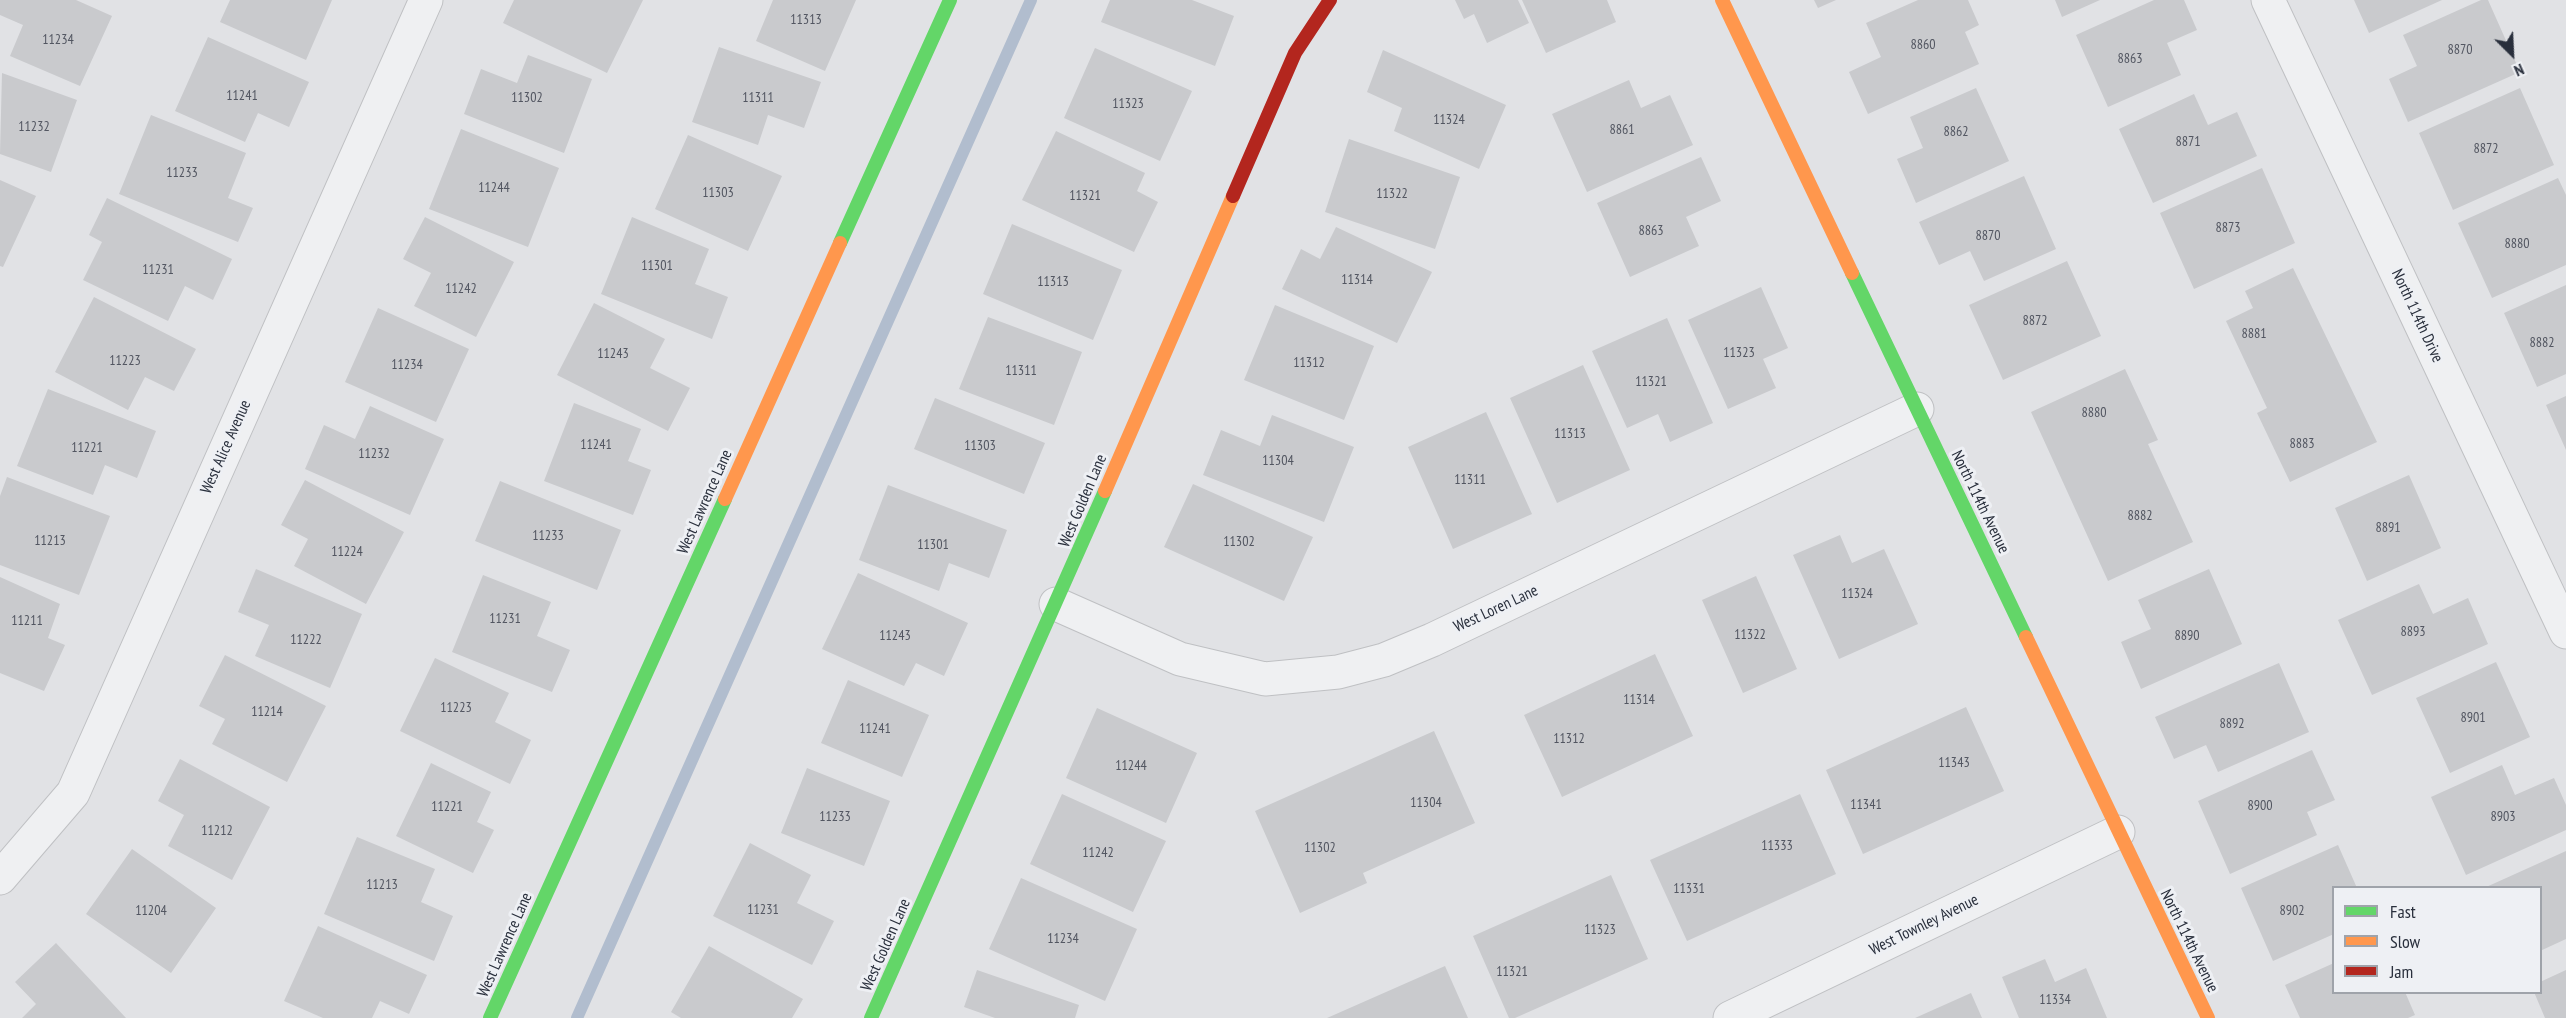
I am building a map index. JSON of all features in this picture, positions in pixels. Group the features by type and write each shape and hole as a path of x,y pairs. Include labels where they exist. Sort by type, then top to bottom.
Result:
{"street":[{"name":"West Alice Avenue","path":"0,878 73,793 426,0"},
{"name":"West Lawrence Lane","path":"490,1018 950,0"},
{"name":"West Golden Lane","path":"871,1018 1056,604 1295,53 1330,0"},
{"name":"North 114th Avenue","path":"1722,0 2208,1018"},
{"name":"North 114th Drive","path":"2268,0 2566,632"},
{"name":"West Loren Lane","path":"1056,604 1180,659 1254,677 1265,679 1338,672 1384,660 1432,640 1917,409"},
{"name":"West Townley Avenue","path":"1730,1018 2118,832"}],"building":[{"path":"0,0 76,0 112,16 80,86 10,56 23,25 0,15"},
{"path":"230,0 332,0 306,60 220,22"},
{"path":"514,0 643,0 607,73 503,23"},
{"path":"773,0 856,0 825,71 756,41"},
{"path":"1110,0 1192,0 1234,16 1215,66 1101,22"},
{"path":"1455,0 1518,0 1529,23 1487,43 1474,14 1464,19"},
{"path":"1522,0 1607,0 1616,22 1546,53"},
{"path":"1814,0 1836,0 1818,8"},
{"path":"1918,0 1968,0 1979,25 1965,32 1979,64 1868,114 1849,72 1881,57 1866,23"},
{"path":"2055,0 2100,0 2062,17"},
{"path":"2154,0 2184,0 2197,30 2167,43 2181,75 2108,107 2076,35"},
{"path":"2354,0 2442,0 2369,33"},
{"path":"2481,0 2488,0 2520,72 2408,122 2389,79 2417,66 2403,35"},
{"path":"208,37 309,82 289,127 258,113 245,142 175,111"},
{"path":"719,47 821,82 804,128 768,115 758,145 692,122"},
{"path":"1095,48 1192,91 1160,161 1064,118"},
{"path":"1383,50 1506,105 1479,169 1394,131 1402,108 1367,92"},
{"path":"528,55 592,79 564,153 464,114 481,69 517,83"},
{"path":"2,73 77,100 51,172 0,154"},
{"path":"1629,80 1641,108 1670,95 1693,145 1587,192 1552,114"},
{"path":"1976,88 2009,161 1916,203 1897,159 1923,148 1910,117"},
{"path":"2520,88 2554,165 2453,210 2419,133"},
{"path":"2194,94 2208,125 2237,112 2257,156 2153,203 2119,129"},
{"path":"151,115 246,153 228,198 253,208 238,242 119,194"},
{"path":"461,129 559,168 528,247 429,209"},
{"path":"1056,131 1145,173 1137,191 1158,202 1134,252 1022,200"},
{"path":"688,135 782,176 748,251 655,209"},
{"path":"1349,139 1460,177 1435,249 1325,212"},
{"path":"1701,157 1721,201 1686,217 1699,246 1630,277 1597,203"},
{"path":"2262,168 2295,243 2194,289 2160,213"},
{"path":"2024,176 2056,249 1984,281 1970,251 1939,265 1919,222"},
{"path":"2558,178 2566,195 2566,265 2492,298 2458,223"},
{"path":"0,180 36,196 3,267 0,266"},
{"path":"107,198 232,259 213,300 185,286 168,321 83,280 102,242 89,235"},
{"path":"425,217 514,262 476,337 414,306 431,273 403,259"},
{"path":"632,217 709,249 695,284 728,297 712,339 601,294"},
{"path":"1012,224 1122,270 1093,340 983,294"},
{"path":"1336,227 1432,272 1397,343 1282,289 1301,249 1320,259"},
{"path":"2067,261 2101,336 2003,380 1969,305"},
{"path":"2293,268 2377,442 2290,482 2257,413 2267,408 2226,321 2253,308 2245,291"},
{"path":"2566,285 2566,374 2537,387 2504,313"},
{"path":"1761,287 1788,348 1763,359 1776,388 1728,409 1688,320"},
{"path":"94,297 196,349 174,391 145,377 128,410 55,372"},
{"path":"594,303 665,339 650,368 690,388 668,431 557,375"},
{"path":"1275,305 1374,346 1344,420 1244,380"},
{"path":"378,308 469,349 436,422 345,382"},
{"path":"988,317 1082,352 1054,425 959,389"},
{"path":"1667,318 1713,423 1670,442 1658,414 1627,428 1592,351"},
{"path":"1583,365 1630,470 1557,503 1510,398"},
{"path":"2125,369 2158,440 2148,444 2193,542 2108,581 2031,412"},
{"path":"48,389 156,431 137,478 105,465 93,495 17,466"},
{"path":"2566,396 2566,450 2546,405"},
{"path":"935,398 1045,443 1024,494 914,449"},
{"path":"574,403 641,429 628,461 651,470 633,515 544,481"},
{"path":"370,406 444,439 410,515 305,469 324,425 355,439"},
{"path":"1486,412 1532,514 1453,549 1408,447"},
{"path":"1272,415 1354,447 1324,522 1203,475 1221,430 1260,446"},
{"path":"2409,475 2441,548 2367,581 2335,508"},
{"path":"7,477 110,516 79,595 0,565 0,496"},
{"path":"305,480 404,532 366,604 294,566 308,539 281,525"},
{"path":"500,481 621,530 597,590 475,541"},
{"path":"1193,484 1313,537 1284,601 1164,547"},
{"path":"888,485 1007,530 989,578 949,563 939,591 859,560"},
{"path":"1840,535 1852,563 1884,549 1918,624 1839,659 1793,555"},
{"path":"256,569 362,614 330,688 255,656 269,625 238,612"},
{"path":"2209,569 2242,644 2141,689 2121,642 2151,629 2138,600"},
{"path":"858,573 968,623 944,676 916,663 904,686 822,649"},
{"path":"483,575 551,602 537,636 570,650 552,692 452,652"},
{"path":"1756,576 1797,669 1743,693 1702,600"},
{"path":"0,577 60,604 48,638 65,645 44,691 0,673"},
{"path":"2419,584 2433,614 2468,598 2488,644 2372,695 2338,620"},
{"path":"1655,654 1693,736 1562,797 1524,715"},
{"path":"225,655 326,706 287,782 212,744 225,719 199,706"},
{"path":"435,658 509,693 495,722 531,740 510,784 400,731"},
{"path":"2496,662 2530,737 2450,773 2416,698"},
{"path":"2279,663 2309,732 2218,772 2206,745 2174,759 2155,717"},
{"path":"848,680 929,715 902,777 821,743"},
{"path":"1966,707 2004,791 1863,854 1826,770"},
{"path":"1097,708 1197,753 1166,823 1066,778"},
{"path":"1434,731 1475,823 1363,873 1367,883 1300,913 1255,811"},
{"path":"2312,750 2335,800 2307,812 2317,835 2230,874 2198,801"},
{"path":"180,759 270,807 232,880 168,846 184,815 158,801"},
{"path":"431,763 491,792 477,822 494,830 473,873 396,836"},
{"path":"2502,765 2515,795 2554,778 2566,805 2566,830 2466,875 2431,797"},
{"path":"807,768 890,801 864,866 781,833"},
{"path":"1062,794 1166,841 1133,912 1030,864"},
{"path":"1800,794 1836,874 1687,941 1650,860"},
{"path":"357,837 435,869 421,902 453,916 434,961 324,914"},
{"path":"750,843 811,875 797,903 834,921 812,965 713,916"},
{"path":"2338,845 2356,886 2332,886 2332,935 2273,961 2241,888"},
{"path":"132,849 216,908 171,973 86,914"},
{"path":"2566,851 2566,939 2542,950 2542,886 2488,886"},
{"path":"1611,875 1648,959 1515,1018 1509,1018 1473,936"},
{"path":"1021,878 1137,929 1105,1001 989,949"},
{"path":"318,926 427,975 409,1014 380,1001 372,1018 323,1018 284,1001"},
{"path":"56,943 126,1018 22,1018 36,1004 15,982"},
{"path":"709,946 803,999 792,1018 681,1018 671,1012"},
{"path":"2045,959 2055,982 2086,968 2107,1018 2019,1018 2002,977"},
{"path":"2332,964 2332,994 2406,994 2415,1015 2408,1018 2300,1018 2285,985"},
{"path":"1445,966 1468,1018 1327,1018"},
{"path":"977,970 1079,1005 1075,1018 995,1018 964,1007"},
{"path":"2566,970 2566,1018 2545,1018 2535,994 2542,994 2542,981"},
{"path":"1971,993 1982,1018 1915,1018"}],"waterway":[{"path":"577,1018 1031,0"}],"traffic: fast":[{"path":"840,243 950,0"},
{"path":"1852,273 2026,637"},
{"path":"871,1018 1105,491"},
{"path":"490,1018 725,499"}],"traffic: slow":[{"path":"1722,0 1852,273"},
{"path":"1105,491 1233,196"},
{"path":"725,499 840,243"},
{"path":"2026,637 2208,1018"}],"traffic: jam":[{"path":"1233,196 1295,53 1330,0"}]}
